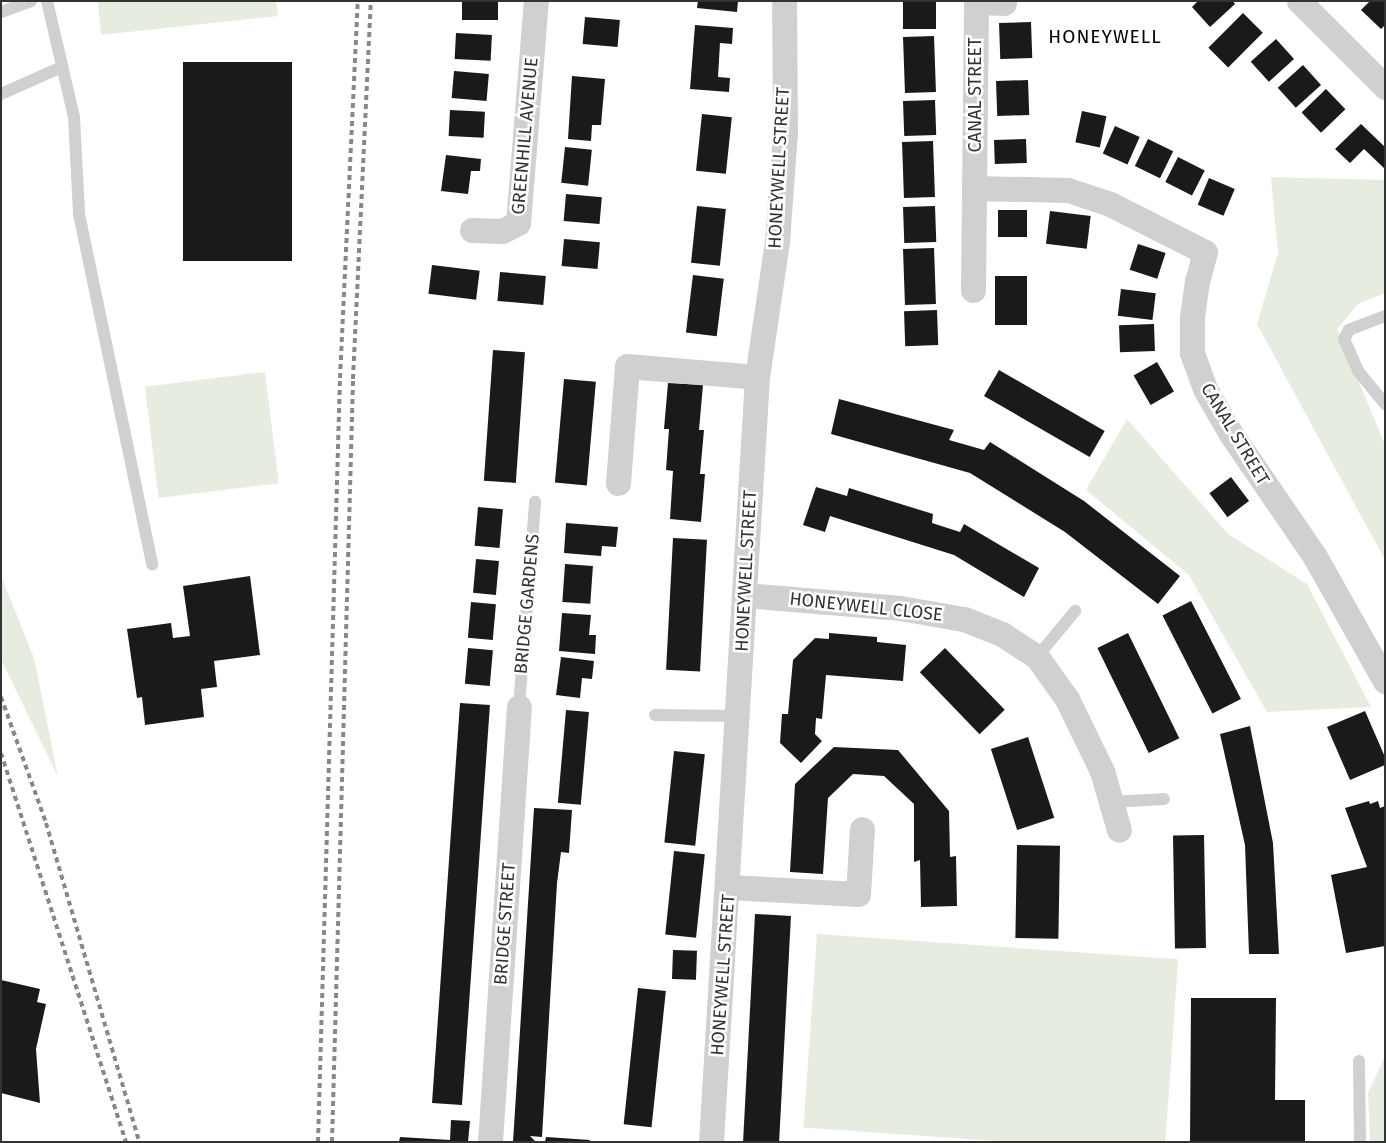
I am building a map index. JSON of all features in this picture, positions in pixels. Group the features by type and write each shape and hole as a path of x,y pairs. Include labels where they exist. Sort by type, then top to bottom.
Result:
{"street":[{"name":"GREENHILL AVENUE","path":"472,230 502,231 518,223 536,1"},
{"name":"HONEYWELL STREET","path":"711,1142 729,887 757,377 777,241 784,132 784,1"},
{"path":"1299,1 1385,87"},
{"name":"CANAL STREET","path":"973,290 976,2 1004,3"},
{"name":"CANAL STREET","path":"974,188 1068,190 1110,204 1205,252 1197,281 1192,318 1192,353 1205,389 1231,434 1314,555 1385,681"},
{"path":"618,483 627,366 757,377"},
{"name":"HONEYWELL CLOSE","path":"745,595 900,608 964,619 1002,634 1036,657 1067,699 1102,771 1112,802 1118,830"},
{"name":"BRIDGE STREET","path":"490,1142 519,706"},
{"path":"729,887 858,894 862,829"}],"lane":[{"path":"1,12 31,1"},
{"path":"46,1 74,117 79,214 152,564"},
{"path":"1,94 62,67"},
{"path":"1385,316 1349,330 1344,340 1358,371 1385,404"},
{"name":"BRIDGE GARDENS","path":"519,706 536,502"},
{"path":"1036,657 1075,611"},
{"path":"655,715 738,716"},
{"path":"1112,802 1164,799"},
{"path":"1359,1061 1360,1142"}],"shaded area":[{"path":"98,1 276,1 278,16 101,35"},
{"path":"1271,177 1385,180 1385,293 1358,304 1337,329 1385,445 1385,560 1257,324 1278,253"},
{"path":"265,372 279,483 159,498 145,387"},
{"path":"1127,419 1228,534 1307,584 1371,707 1267,712 1189,575 1086,490"},
{"path":"1,576 34,658 58,777 1,659"},
{"path":"817,934 1178,959 1165,1142 1010,1142 803,1128"},
{"path":"1385,1056 1385,1142 1370,1142 1368,1093"}],"building":[{"path":"462,1 498,1 498,20 462,20"},
{"path":"698,1 738,1 737,12 697,8"},
{"path":"903,1 936,1 936,29 903,29"},
{"path":"1198,1 1233,1 1235,4 1210,27 1192,7"},
{"path":"1370,1 1385,1 1385,25 1381,29 1361,10"},
{"path":"1243,13 1263,33 1228,67 1208,48"},
{"path":"585,17 620,20 618,47 583,44"},
{"path":"1031,22 1032,58 1000,59 999,23"},
{"path":"695,25 733,28 732,44 720,43 718,77 730,78 729,92 690,89"},
{"path":"456,33 492,35 491,61 455,59"},
{"path":"934,36 936,92 905,93 903,37"},
{"path":"1276,39 1294,59 1269,82 1251,62"},
{"path":"183,62 292,62 292,261 183,261"},
{"path":"1303,65 1321,85 1296,108 1278,88"},
{"path":"454,71 489,74 487,101 452,98"},
{"path":"572,76 605,79 601,125 592,125 591,141 568,139"},
{"path":"1028,80 1029,115 997,116 996,81"},
{"path":"1326,89 1345,109 1321,133 1302,113"},
{"path":"935,100 936,135 904,136 903,101"},
{"path":"450,110 485,112 484,138 449,136"},
{"path":"1082,111 1106,116 1100,147 1075,142"},
{"path":"702,114 732,117 726,174 696,171"},
{"path":"1361,124 1385,147 1385,169 1364,149 1350,163 1335,149"},
{"path":"1115,126 1140,137 1127,164 1103,153"},
{"path":"1026,139 1027,163 995,164 994,140"},
{"path":"1148,139 1173,151 1160,178 1135,166"},
{"path":"933,141 935,197 904,198 902,142"},
{"path":"565,147 592,150 588,186 561,183"},
{"path":"446,155 481,159 480,171 471,171 468,194 441,191"},
{"path":"1178,157 1205,171 1192,196 1165,182"},
{"path":"1209,178 1235,189 1223,216 1198,205"},
{"path":"566,194 602,197 600,224 564,221"},
{"path":"697,206 726,209 720,266 691,263"},
{"path":"935,206 936,242 904,243 903,207"},
{"path":"998,210 1027,210 1027,237 998,237"},
{"path":"1050,211 1091,216 1087,249 1046,244"},
{"path":"564,239 600,242 598,269 562,266"},
{"path":"1138,244 1166,253 1157,279 1130,270"},
{"path":"934,248 936,304 905,305 903,249"},
{"path":"432,265 480,271 476,300 428,294"},
{"path":"500,272 546,276 543,305 497,301"},
{"path":"693,275 724,279 717,336 686,333"},
{"path":"995,276 1027,276 1027,325 995,325"},
{"path":"1121,289 1156,293 1152,320 1118,316"},
{"path":"937,310 938,345 905,346 904,311"},
{"path":"1154,324 1155,351 1120,352 1119,325"},
{"path":"493,350 525,352 516,483 484,481"},
{"path":"1157,362 1174,391 1151,405 1134,376"},
{"path":"999,370 1105,431 1090,457 984,396"},
{"path":"564,379 596,382 587,485 555,483"},
{"path":"668,383 703,385 699,430 704,430 700,474 705,474 701,522 670,519 673,471 666,470 669,429 664,429"},
{"path":"839,399 954,430 949,440 984,450 990,442 1084,501 1180,576 1158,604 1065,532 970,473 831,434"},
{"path":"1231,477 1249,501 1227,517 1209,493"},
{"path":"816,487 847,496 849,488 933,514 932,523 960,532 964,524 1039,568 1024,597 954,555 830,516 825,532 803,525"},
{"path":"478,507 503,509 500,548 475,546"},
{"path":"566,523 618,527 616,547 602,546 601,556 564,553"},
{"path":"673,538 707,540 700,672 666,670"},
{"path":"476,559 499,561 496,595 473,593"},
{"path":"565,564 593,566 590,604 562,602"},
{"path":"250,576 260,655 214,661 217,687 201,689 204,717 145,725 142,697 137,698 127,629 171,623 173,638 190,636 183,586"},
{"path":"1191,601 1241,699 1212,714 1162,616"},
{"path":"471,602 496,604 493,640 468,638"},
{"path":"562,613 591,615 589,635 596,635 595,654 559,651"},
{"path":"829,633 877,637 877,642 906,645 903,681 826,675 822,719 816,718 815,734 822,741 801,763 780,743 782,714 788,714 793,660 815,638 829,639"},
{"path":"1128,633 1179,738 1149,753 1097,648"},
{"path":"468,648 493,650 490,686 465,684"},
{"path":"945,648 1005,710 980,734 920,672"},
{"path":"561,657 594,661 592,679 582,678 580,698 556,695"},
{"path":"460,703 490,705 462,1105 432,1103"},
{"path":"566,710 589,712 581,805 558,803"},
{"path":"1365,711 1385,757 1385,765 1350,780 1327,727"},
{"path":"1250,726 1273,843 1279,954 1249,954 1245,845 1220,734"},
{"path":"1028,737 1054,818 1017,830 991,749"},
{"path":"834,747 898,750 949,811 950,857 956,856 957,906 921,907 920,860 914,862 914,804 884,776 853,774 828,798 823,874 790,872 795,784"},
{"path":"674,751 705,754 695,846 664,842"},
{"path":"1369,801 1370,804 1378,801 1380,808 1385,806 1385,946 1346,953 1331,875 1367,867 1345,808"},
{"path":"534,808 572,810 569,853 561,852 557,883 542,1137 530,1136 536,1142 513,1142"},
{"path":"1204,835 1206,948 1175,949 1173,836"},
{"path":"1017,845 1060,846 1058,939 1015,938"},
{"path":"674,851 705,854 696,938 665,935"},
{"path":"755,914 791,916 779,1142 743,1142"},
{"path":"673,950 697,951 696,980 672,979"},
{"path":"1,980 40,989 37,1002 46,1004 36,1049 40,1103 1,1093"},
{"path":"638,988 666,991 652,1127 624,1124"},
{"path":"1191,998 1276,998 1275,1100 1305,1100 1305,1142 1190,1142"},
{"path":"451,1120 470,1121 468,1142 399,1142 400,1137 450,1140"},
{"path":"546,1137 590,1140 589,1142 545,1142"}],"railway":[{"path":"318,1142 340,378 358,1"},
{"path":"332,1142 353,379 371,1"},
{"path":"1,697 46,823 139,1142"},
{"path":"1,753 126,1142"}],"district":[{"name":"HONEYWELL","path":"1105,37"}]}
